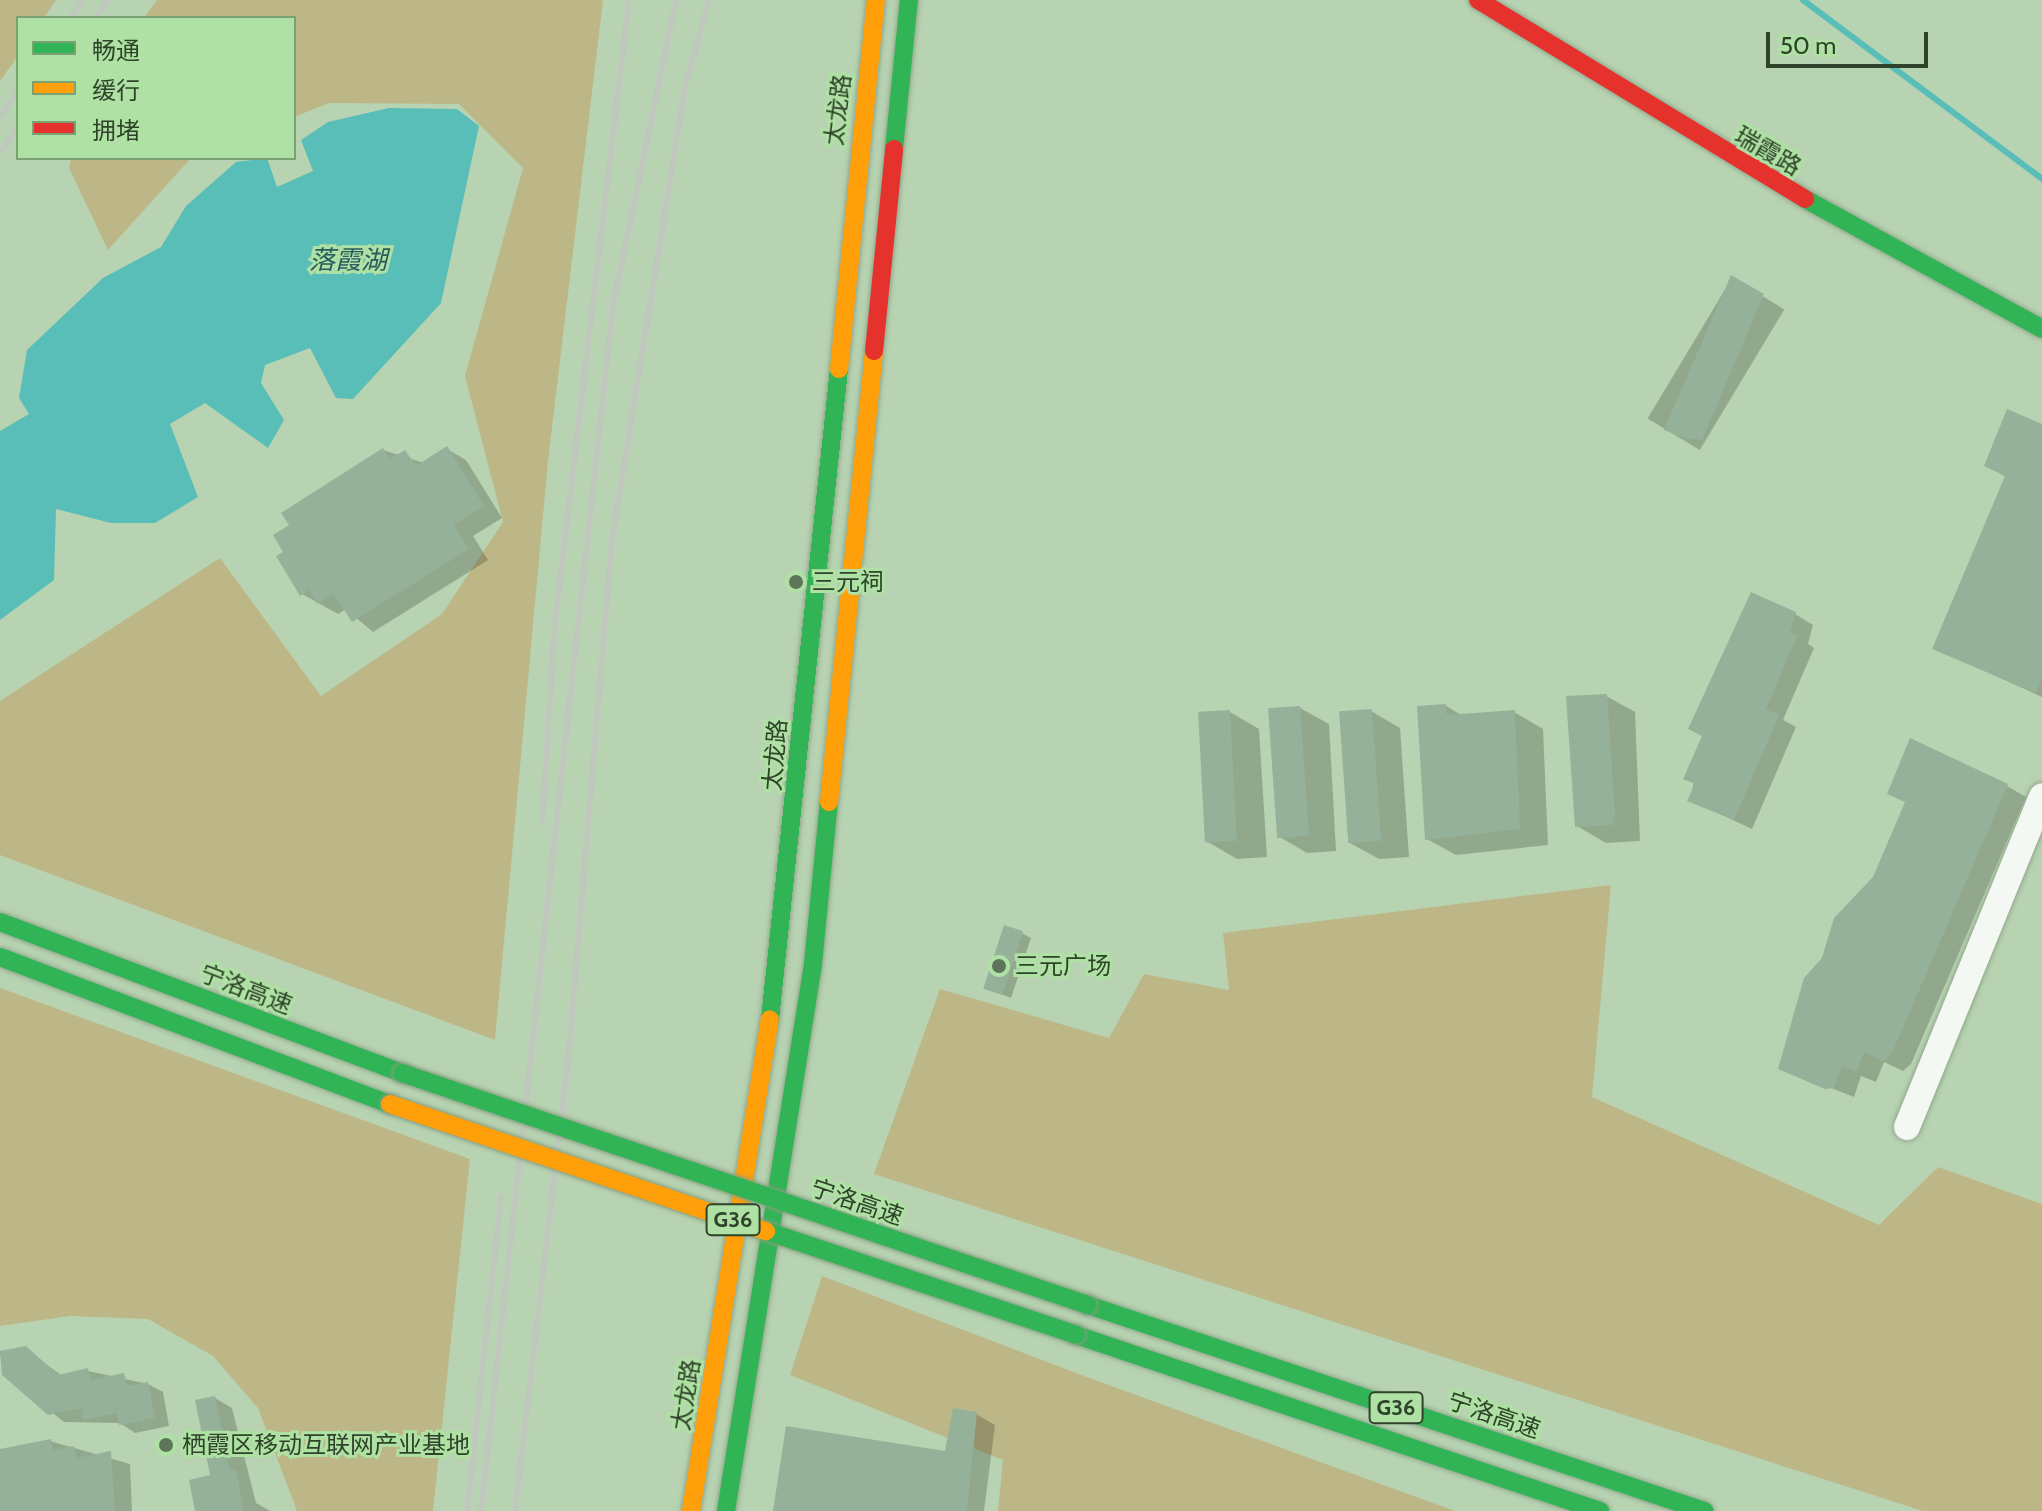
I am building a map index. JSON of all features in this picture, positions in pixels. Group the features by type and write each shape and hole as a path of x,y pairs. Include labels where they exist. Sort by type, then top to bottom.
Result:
{"main road":[{"name":"太龙路","path":"691,1511 780,959 876,0"},
{"path":"726,1511 813,964 909,0"},
{"name":"瑞霞路","path":"1478,0 1822,211 2042,329"},
{"name":"宁洛高速","path":"0,922 402,1073 1704,1511"},
{"name":"G36","path":"0,957 390,1104 1600,1511"}],"street":[{"path":"1907,1127 2042,796"}],"shaded area":[{"path":"0,0 56,0 45,16 16,16 16,59 0,81"},
{"path":"157,0 603,0 548,461 495,1040 0,855 0,701 220,558 321,696 442,614 503,522 465,376 523,168 459,104 329,103 296,116 296,16 145,16"},
{"path":"71,160 189,160 108,250 69,168"},
{"path":"1611,885 1592,1097 1879,1225 1938,1167 2042,1204 2042,1511 1923,1511 874,1174 940,989 1109,1038 1144,974 1229,990 1223,933"},
{"path":"0,988 470,1159 433,1511 297,1511 258,1408 213,1356 148,1319 70,1316 0,1326"},
{"path":"822,1276 1084,1376 1455,1511 998,1511 1003,1460 790,1375"}],"water":[{"name":"落霞湖","path":"389,108 457,109 479,126 441,303 353,399 336,398 310,348 265,365 261,383 284,420 268,448 205,403 170,424 198,497 155,523 111,523 56,509 54,580 0,620 0,431 29,414 19,398 27,350 103,278 161,247 186,206 236,162 268,160 277,187 313,171 301,140 328,122"}],"building":[{"path":"1731,275 1764,294 1702,440 1687,439 1664,430"},
{"path":"2007,409 2042,424 2042,678 2036,693 1932,649 2005,476 1984,466"},
{"path":"447,446 484,506 454,525 469,549 352,622 334,594 317,604 309,590 300,596 276,556 283,552 273,535 289,525 281,513 383,448 390,459 405,450 416,466"},
{"path":"1751,592 1796,612 1790,632 1797,636 1766,709 1779,715 1734,820 1687,801 1695,784 1683,779 1702,736 1688,729"},
{"path":"1607,694 1615,815 1612,825 1575,827 1566,696"},
{"path":"1446,704 1447,715 1515,710 1520,829 1425,840 1417,706"},
{"path":"1300,706 1309,836 1277,838 1268,708"},
{"path":"1372,709 1381,841 1348,843 1339,711"},
{"path":"1230,710 1237,841 1205,842 1198,712"},
{"path":"1910,738 2008,784 1892,1053 1883,1061 1864,1052 1856,1072 1842,1066 1834,1088 1825,1089 1778,1069 1804,978 1822,958 1834,918 1873,877 1905,802 1887,794"},
{"path":"1004,925 1023,931 1002,995 983,989"},
{"path":"26,1346 58,1375 88,1368 90,1380 124,1373 127,1386 148,1382 155,1418 119,1425 117,1413 83,1420 82,1408 48,1415 2,1375 0,1351"},
{"path":"215,1396 230,1471 236,1470 244,1511 195,1511 189,1480 210,1475 195,1400"},
{"path":"953,1408 977,1412 967,1511 773,1511 786,1426 945,1451"},
{"path":"51,1439 53,1450 74,1446 77,1458 111,1451 115,1511 0,1511 0,1449"}],"waterway":[{"path":"1803,0 2042,179"}],"railway":[{"path":"71,16 83,0"},
{"path":"96,16 108,0"},
{"path":"542,823 555,622 629,0"},
{"path":"481,1511 613,305 676,0"},
{"path":"515,1511 568,1062 612,539 685,87 709,0"},
{"path":"0,116 16,94"},
{"path":"0,152 16,130"},
{"path":"467,1511 501,1197"}],"traffic: fast":[{"path":"894,149 909,0"},
{"path":"1805,199 2042,329"},
{"path":"770,1019 839,369"},
{"path":"726,1511 813,964 829,802"},
{"path":"0,922 402,1073"},
{"path":"0,957 390,1104"},
{"path":"402,1073 1088,1305"},
{"path":"766,1231 1076,1335"},
{"path":"1088,1305 1704,1511"},
{"path":"1076,1335 1600,1511"}],"traffic: slow":[{"path":"839,369 876,0"},
{"path":"829,802 874,351"},
{"path":"691,1511 770,1019"},
{"path":"390,1104 766,1231"}],"traffic: jam":[{"path":"1478,0 1805,199"},
{"path":"874,351 894,149"}],"place":[{"name":"三元祠","path":"796,582"},
{"name":"三元广场","path":"999,966"},
{"name":"栖霞区移动互联网产业基地","path":"166,1445"}]}
